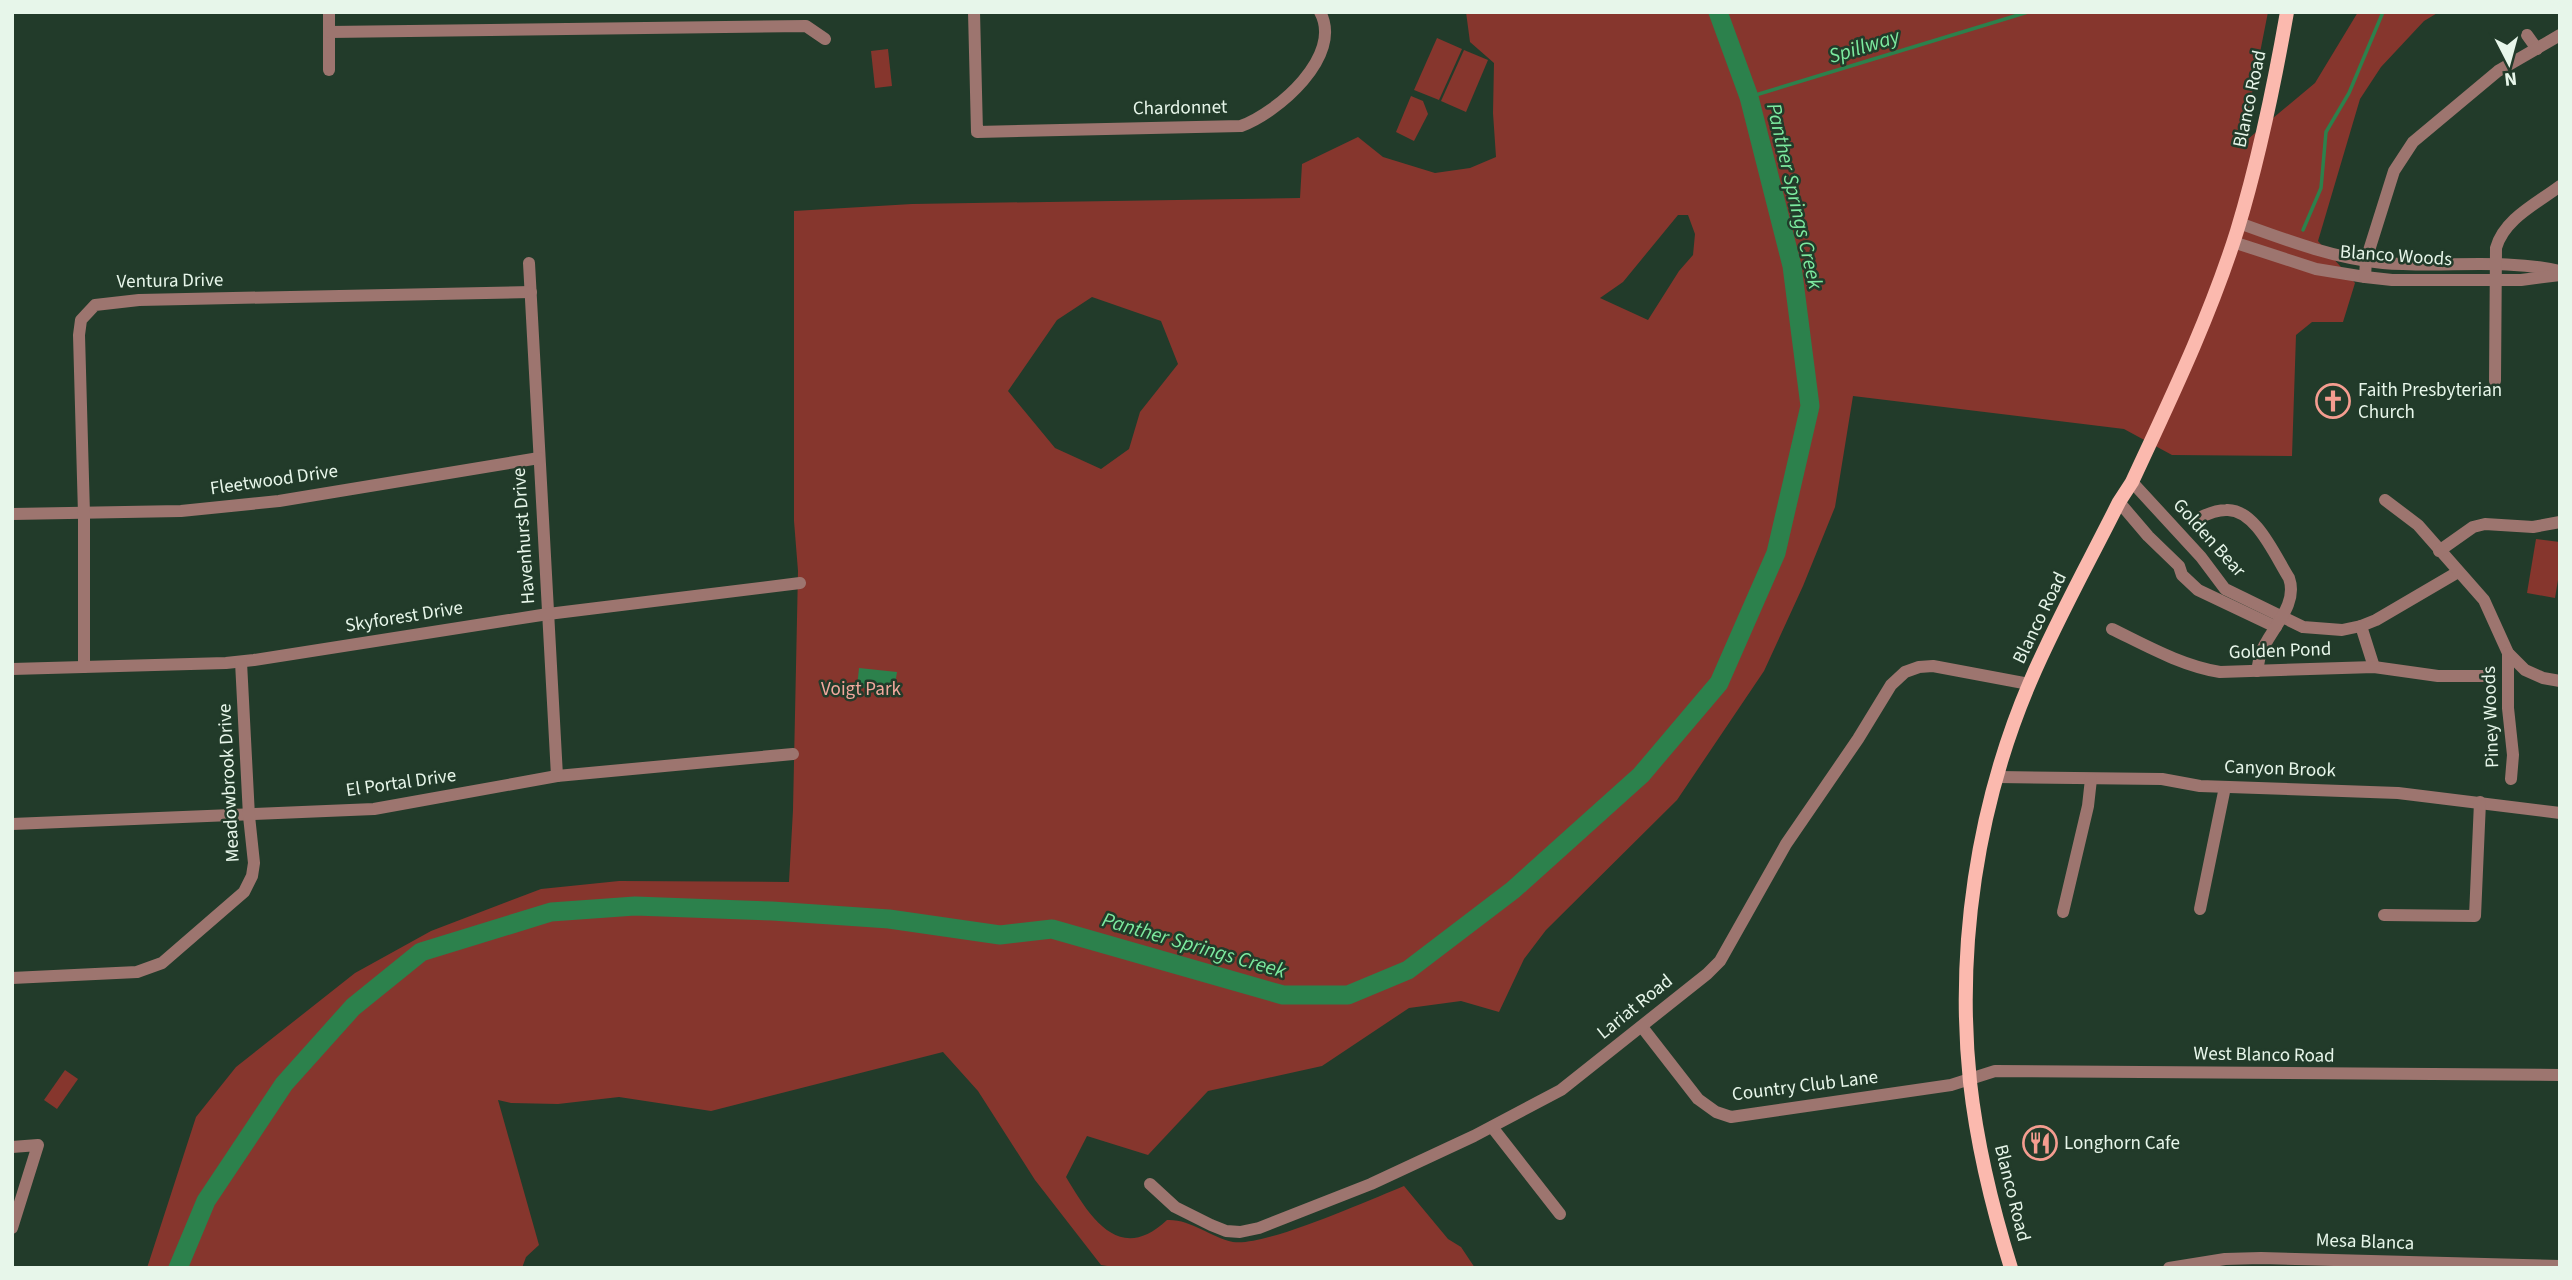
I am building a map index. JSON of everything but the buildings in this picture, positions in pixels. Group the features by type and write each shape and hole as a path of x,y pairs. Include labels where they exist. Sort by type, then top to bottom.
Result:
{"main road":[{"name":"Blanco Road","path":"2011,1268 1984,1168 1970,1081 1967,1022 1975,879 1998,777 2029,684 2132,481 2190,355 2233,242 2263,136 2287,12"}],"street":[{"path":"329,12 329,70"},
{"name":"Chardonnet","path":"974,12 977,132 1241,126 1268,113 1306,78 1316,62 1324,39 1322,16"},
{"path":"329,33 806,26 825,39"},
{"path":"2527,35 2537,50"},
{"path":"2365,277 2367,260 2394,171 2413,142 2498,71 2560,35"},
{"path":"2495,381 2496,248 2500,234 2509,224 2560,186"},
{"name":"Blanco Woods","path":"2239,223 2345,257 2384,263 2543,267 2560,273"},
{"name":"Blanco Woods","path":"2233,242 2316,269 2392,280 2521,280 2560,273"},
{"name":"Havenhurst Drive","path":"529,262 557,776"},
{"name":"Ventura Drive","path":"84,667 84,514 79,335 81,320 95,305 139,300 531,292"},
{"name":"Fleetwood Drive","path":"12,514 181,511 279,501 539,458"},
{"name":"Golden Bear","path":"2132,481 2201,557 2225,589 2279,623"},
{"path":"2385,500 2418,525 2484,600 2508,653 2525,670 2543,678 2560,681"},
{"name":"Golden Bear","path":"2119,502 2198,590 2279,623 2324,629 2361,626 2458,572"},
{"path":"2199,518 2229,509 2246,515 2256,525 2292,587 2279,623 2261,653 2257,671"},
{"path":"2439,551 2473,527 2484,524 2533,527 2560,522"},
{"name":"Skyforest Drive","path":"12,669 242,662 548,614 800,583"},
{"path":"2361,626 2374,667"},
{"name":"Golden Pond","path":"2112,629 2157,651 2206,670 2220,672 2374,667 2438,676 2484,676"},
{"name":"Piney Woods","path":"2508,653 2508,708 2513,755 2511,779"},
{"name":"Meadowbrook Drive","path":"12,978 137,972 162,962 244,892 252,876 254,863 249,816 242,662"},
{"name":"Lariat Road","path":"1150,1184 1175,1207 1211,1225 1226,1231 1253,1230 1371,1184 1492,1127 1577,1080 1720,961 1786,844 1858,739 1891,685 1905,672 1933,666 2029,684"},
{"name":"El Portal Drive","path":"12,824 374,809 557,776 793,754"},
{"name":"Canyon Brook","path":"1998,777 2162,779 2200,786 2398,793 2560,813"},
{"path":"2063,912 2088,806 2091,779"},
{"path":"2200,909 2225,787"},
{"path":"2385,915 2475,916 2480,802"},
{"name":"Country Club Lane","path":"1642,1027 1698,1099 1716,1112 1731,1116 1910,1092 1970,1081"},
{"name":"West Blanco Road","path":"1970,1081 1995,1071 2560,1075"},
{"path":"1492,1127 1560,1214"},
{"path":"12,1146 38,1145 12,1228"},
{"name":"Mesa Blanca","path":"2169,1268 2225,1259 2262,1258 2560,1266"}],"green space":[{"name":"Voigt Park","path":"1466,12 2268,12 2242,144 2315,83 2358,12 2439,12 2424,21 2381,67 2360,99 2318,241 2355,283 2343,322 2312,322 2296,335 2292,456 2172,455 2124,429 1853,396 1835,507 1764,671 1677,800 1546,930 1524,959 1499,1012 1461,1001 1409,1008 1322,1066 1208,1091 1148,1155 1087,1136 1066,1177 1096,1220 1120,1237 1134,1238 1150,1233 1167,1220 1176,1220 1233,1242 1248,1242 1292,1230 1404,1186 1448,1239 1461,1247 1475,1268 1120,1268 1101,1265 1035,1180 978,1091 943,1052 711,1111 619,1097 558,1104 511,1103 498,1100 539,1245 526,1257 522,1268 147,1268 196,1117 236,1067 355,973 431,931 541,889 619,881 789,882 798,571 794,521 794,211 912,204 1300,198 1302,164 1358,137 1383,157 1435,173 1470,168 1496,157 1494,63 1470,42","holes":["1678,215 1688,215 1695,234 1693,255 1679,271 1648,320 1600,298 1623,282","1092,297 1161,321 1178,364 1140,412 1129,449 1101,469 1055,448 1008,391 1057,320"]},
{"path":"1437,38 1462,49 1439,100 1414,90"},
{"path":"888,49 892,86 875,88 871,51"},
{"path":"1464,50 1488,60 1466,112 1441,101"},
{"path":"1411,96 1423,101 1428,114 1414,141 1396,132"},
{"path":"2536,539 2560,542 2560,568 2555,598 2527,593"},
{"path":"65,1070 78,1079 57,1109 44,1100"}],"shaded area":[{"path":"859,668 897,672 894,691 857,687"}],"waterway":[{"name":"Panther Springs Creek","path":"178,1268 206,1201 284,1084 353,1007 421,952 551,912 635,906 889,919 1000,935 1052,929 1283,995 1348,995 1408,970 1513,890 1641,775 1719,683 1776,553 1810,406 1792,266 1749,97 1718,12"},
{"name":"Spillway","path":"1749,97 2028,12"},
{"path":"2303,230 2321,188 2326,132 2349,93 2383,12"}],"place":[{"name":"Faith Presbyterian Church","path":"2333,401"},
{"name":"Longhorn Cafe","path":"2040,1143"}]}
